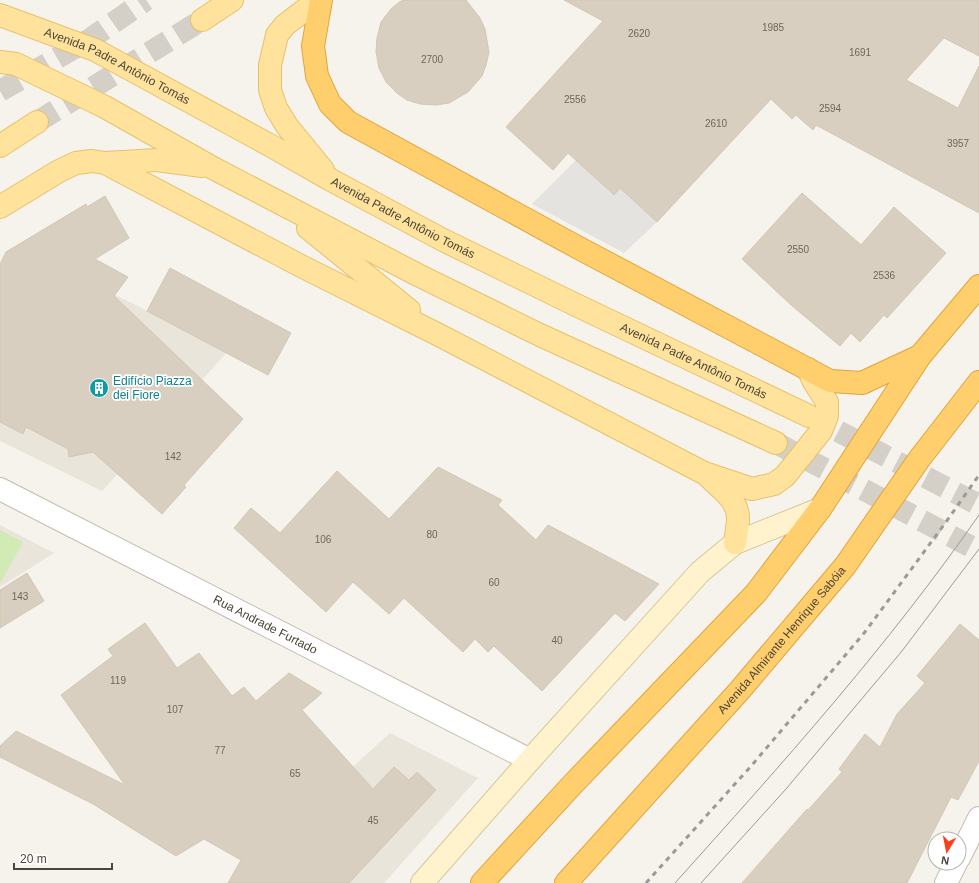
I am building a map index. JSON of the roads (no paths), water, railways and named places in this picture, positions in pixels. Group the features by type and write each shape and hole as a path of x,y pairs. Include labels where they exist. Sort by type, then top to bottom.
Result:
{"highway":[{"path":"321,0 314,46 317,76 330,104 348,122 570,243 830,381 862,383 920,356"},
{"path":"482,883 572,785 756,593 820,508 920,356 979,286"},
{"name":"Avenida Almirante Henrique Sabóia","path":"566,883 740,690 845,566 920,458 979,382"}],"main road":[{"path":"202,20 232,0"},
{"path":"318,0 284,25 277,35 270,65 270,90 276,108 287,126 331,180"},
{"name":"Avenida Padre Antônio Tomás","path":"0,15 95,50 331,180 450,243 567,301 809,416"},
{"path":"0,62 16,64 105,107 213,168 418,276 776,443"},
{"path":"0,146 37,122"},
{"path":"0,207 59,171 76,163 92,161 105,163 157,160 213,168"},
{"path":"105,163 301,266 439,335 704,473 752,489 774,484 785,476 821,431 827,416 827,402 814,382 808,369"},
{"path":"271,198 439,335"},
{"path":"704,473 725,492 734,503 738,517 735,543"},
{"path":"422,883 530,760 700,572 735,543 820,508"}],"street":[{"name":"Rua Andrade Furtado","path":"0,489 530,760"},
{"path":"967,842 979,818"},
{"path":"946,883 952,871"}],"tunnel":[{"path":"0,91 90,39 146,0"},
{"path":"37,122 202,20"},
{"path":"809,416 979,505"},
{"path":"776,443 979,551"}],"tram line":[{"path":"675,883 833,704 908,611 979,515"},
{"path":"701,883 786,789 902,651 979,549"}],"railway":[{"path":"646,883 752,765 865,632 979,475"}],"place":[{"name":"Edifício Piazza dei Fiore","path":"99,388"}]}
